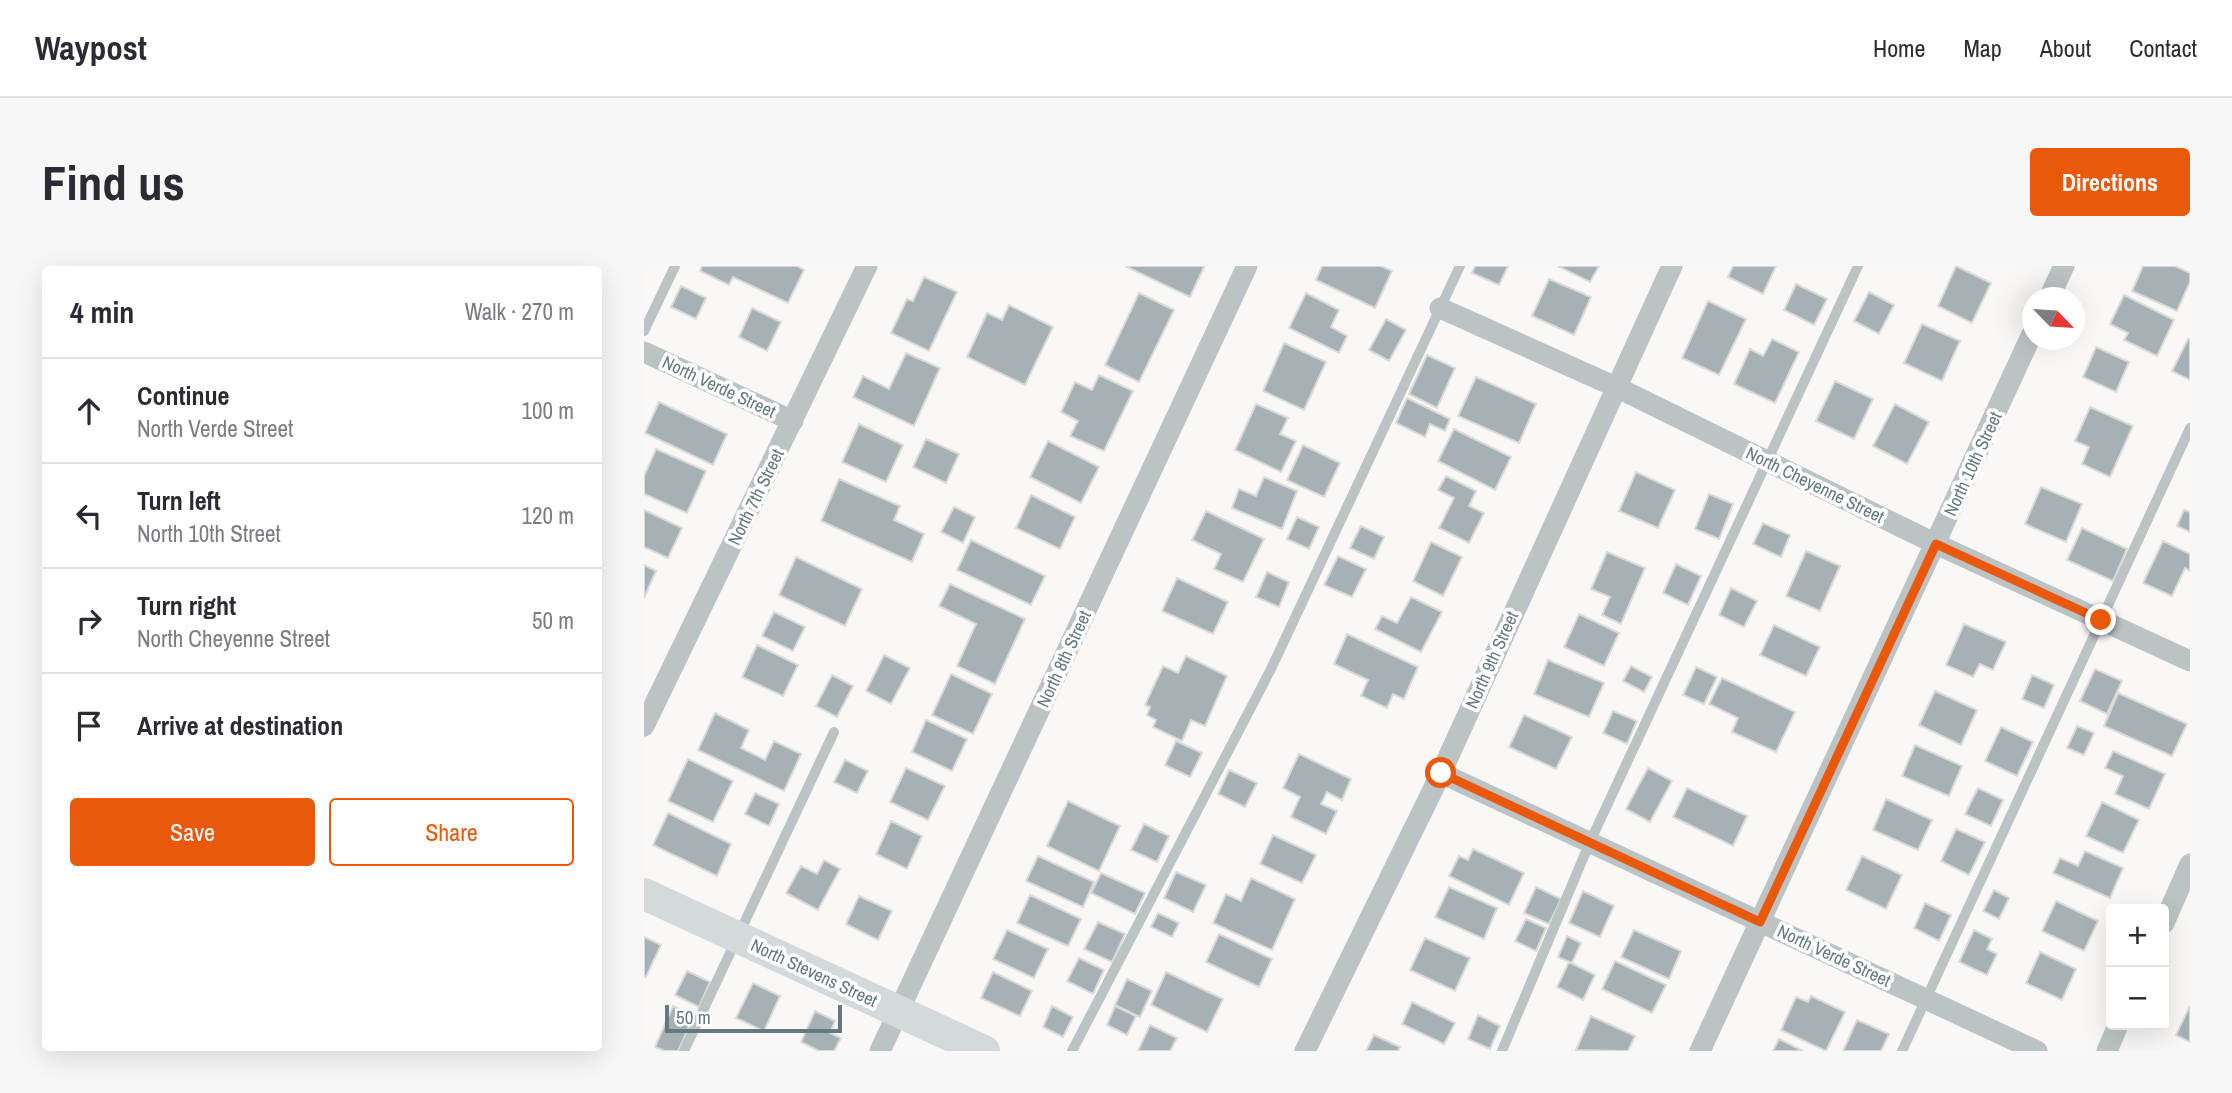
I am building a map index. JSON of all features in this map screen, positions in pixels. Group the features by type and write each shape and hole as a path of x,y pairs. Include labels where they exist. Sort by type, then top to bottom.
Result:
{"street":[{"name":"North 7th Street","path":"644,726 867,266"},
{"name":"North 8th Street","path":"880,1051 1247,266"},
{"name":"North 9th Street","path":"1305,1051 1441,773 1672,266"},
{"path":"2054,287 2063,266"},
{"name":"North Cheyenne Street","path":"1440,308 1616,387 1936,544 2190,661"},
{"name":"North 10th Street","path":"1700,1051 2025,350"},
{"name":"North Verde Street","path":"644,352 793,421"},
{"name":"North Verde Street","path":"1441,773 2037,1051"},
{"path":"2169,912 2190,864"},
{"name":"North Stevens Street","path":"644,894 984,1051"},
{"path":"2107,1051 2116,1030"}],"lane":[{"path":"644,331 675,266"},
{"path":"1072,1051 1271,669 1460,266"},
{"path":"1502,1051 1590,842 1858,266"},
{"path":"1902,1051 2190,428"},
{"path":"684,1051 834,732"}],"building":[{"path":"702,266 797,266 804,270 788,303 733,277 729,285 700,271"},
{"path":"1125,266 1201,266 1204,267 1190,297"},
{"path":"1322,266 1381,266 1392,271 1375,308 1316,280"},
{"path":"1475,266 1508,266 1499,285 1472,273"},
{"path":"1558,266 1599,266 1590,282"},
{"path":"1733,266 1776,266 1763,294 1728,277"},
{"path":"1956,266 1991,283 1972,323 1938,306"},
{"path":"2143,266 2175,266 2190,273 2190,282 2177,311 2132,291"},
{"path":"924,277 957,292 929,351 891,333 907,299 913,301"},
{"path":"1549,279 1591,297 1574,335 1532,316"},
{"path":"1796,284 1827,299 1814,325 1784,310"},
{"path":"681,286 706,298 696,319 671,307"},
{"path":"1869,292 1894,305 1879,334 1854,321"},
{"path":"1139,293 1174,310 1139,382 1105,365"},
{"path":"1306,293 1339,310 1331,327 1347,336 1339,353 1289,328"},
{"path":"2124,295 2174,320 2157,356 2124,340 2128,333 2110,324"},
{"path":"1708,301 1746,319 1719,375 1682,358"},
{"path":"1009,305 1053,327 1025,385 967,357 987,313 1002,320"},
{"path":"752,308 781,322 767,351 739,337"},
{"path":"1386,319 1406,330 1389,361 1369,350"},
{"path":"1922,324 1960,341 1942,381 1904,363"},
{"path":"1772,339 1799,352 1775,403 1734,384 1750,349 1763,356"},
{"path":"2188,339 2190,340 2190,380 2172,371"},
{"path":"1284,343 1326,362 1304,410 1263,391"},
{"path":"2096,347 2129,362 2116,392 2083,377"},
{"path":"906,353 940,368 914,426 853,397 863,376 889,389"},
{"path":"1427,355 1455,368 1437,408 1409,394"},
{"path":"1099,375 1133,391 1104,451 1070,436 1078,421 1061,412 1075,382 1092,390"},
{"path":"1476,377 1536,404 1519,443 1458,416"},
{"path":"1835,381 1873,399 1854,439 1816,421"},
{"path":"1407,398 1450,419 1445,431 1430,424 1425,437 1396,423"},
{"path":"659,402 727,434 713,465 645,433"},
{"path":"1256,404 1288,418 1280,434 1296,441 1281,472 1235,450"},
{"path":"1895,404 1929,422 1907,464 1873,446"},
{"path":"2090,407 2133,426 2110,477 2082,464 2089,447 2075,441"},
{"path":"859,424 903,445 886,482 842,462"},
{"path":"1454,429 1511,457 1495,490 1438,461"},
{"path":"926,439 959,454 946,483 913,467"},
{"path":"1048,441 1099,467 1081,503 1030,477"},
{"path":"1303,445 1340,463 1324,497 1287,480"},
{"path":"656,449 706,471 687,513 644,494 644,476"},
{"path":"1636,472 1675,490 1658,528 1619,511"},
{"path":"1446,476 1476,491 1469,506 1484,513 1469,543 1439,528 1454,498 1438,490"},
{"path":"1264,477 1297,491 1282,529 1232,508 1239,489 1256,496"},
{"path":"839,479 900,506 894,520 924,534 912,562 821,521"},
{"path":"2041,487 2082,504 2066,542 2025,524"},
{"path":"1709,494 1733,504 1719,539 1695,529"},
{"path":"1031,495 1075,517 1060,549 1016,528"},
{"path":"954,507 975,517 963,543 941,532"},
{"path":"644,510 682,528 668,558 644,547"},
{"path":"2184,510 2190,512 2190,532 2177,526"},
{"path":"1206,511 1264,539 1243,582 1214,569 1221,554 1192,540"},
{"path":"1297,517 1319,527 1309,549 1287,539"},
{"path":"1763,523 1790,535 1781,557 1753,544"},
{"path":"1361,526 1384,537 1374,559 1350,548"},
{"path":"2082,528 2127,549 2113,581 2067,560"},
{"path":"971,540 1045,576 1031,605 957,570"},
{"path":"2163,541 2190,554 2190,571 2185,568 2172,596 2143,583"},
{"path":"1431,542 1462,557 1443,596 1413,581"},
{"path":"1806,551 1840,566 1820,611 1786,596"},
{"path":"1607,552 1645,568 1621,624 1602,615 1610,597 1591,589"},
{"path":"1338,556 1366,569 1352,597 1324,585"},
{"path":"796,557 862,589 845,626 779,595"},
{"path":"1676,564 1701,576 1688,605 1663,593"},
{"path":"644,565 656,571 644,598"},
{"path":"1267,572 1289,582 1279,607 1256,597"},
{"path":"1177,578 1228,602 1213,634 1162,611"},
{"path":"950,584 1025,619 995,684 957,666 976,624 939,606"},
{"path":"1731,588 1757,601 1744,627 1719,615"},
{"path":"1411,597 1442,612 1421,652 1375,629 1382,616 1397,623"},
{"path":"774,612 805,627 793,651 762,636"},
{"path":"1579,614 1619,633 1604,666 1564,647"},
{"path":"1964,624 2006,642 1993,670 1980,664 1973,677 1946,665"},
{"path":"1774,625 1820,647 1806,676 1760,655"},
{"path":"1347,634 1418,667 1404,699 1393,694 1387,708 1361,696 1368,680 1334,664"},
{"path":"757,645 798,665 783,696 742,677"},
{"path":"884,655 910,668 891,704 866,691"},
{"path":"1186,656 1227,676 1205,726 1191,720 1182,741 1153,727 1156,720 1147,715 1150,707 1145,705 1163,666 1178,673"},
{"path":"1548,660 1604,683 1589,717 1534,694"},
{"path":"1631,666 1652,677 1644,692 1623,681"},
{"path":"1696,667 1717,677 1704,704 1683,695"},
{"path":"2095,669 2122,681 2107,714 2080,701"},
{"path":"951,674 992,694 973,734 932,715"},
{"path":"832,675 853,686 837,717 816,706"},
{"path":"2032,675 2054,685 2044,708 2022,699"},
{"path":"1722,678 1795,712 1776,752 1732,732 1738,718 1709,704"},
{"path":"1935,691 1977,710 1961,745 1919,725"},
{"path":"2118,693 2187,724 2172,756 2104,726"},
{"path":"1613,711 1637,721 1627,744 1603,733"},
{"path":"715,713 749,730 741,748 765,760 774,741 801,754 784,791 698,750"},
{"path":"1524,715 1572,737 1556,769 1509,747"},
{"path":"926,720 967,739 952,771 912,752"},
{"path":"2077,726 2094,733 2084,755 2067,748"},
{"path":"2001,727 2033,742 2017,776 1985,761"},
{"path":"1176,741 1202,753 1190,777 1165,765"},
{"path":"1915,745 1962,766 1949,796 1902,776"},
{"path":"2113,751 2165,774 2149,809 2115,794 2123,776 2105,768"},
{"path":"1299,754 1351,779 1342,800 1327,792 1321,804 1337,811 1326,834 1291,817 1300,797 1283,788"},
{"path":"688,759 733,781 713,822 668,801"},
{"path":"845,760 868,771 857,793 834,782"},
{"path":"906,768 945,786 928,820 890,802"},
{"path":"1648,768 1672,781 1650,822 1626,809"},
{"path":"1229,770 1257,783 1245,807 1218,794"},
{"path":"1687,788 1747,816 1733,846 1673,817"},
{"path":"1978,788 2003,800 1991,826 1965,814"},
{"path":"755,793 779,804 769,826 745,814"},
{"path":"1886,799 1932,820 1918,850 1873,830"},
{"path":"1068,801 1120,826 1099,871 1047,846"},
{"path":"2102,802 2139,820 2123,853 2086,836"},
{"path":"668,813 731,844 717,876 653,845"},
{"path":"891,821 922,836 907,869 876,854"},
{"path":"1144,824 1169,836 1157,862 1131,850"},
{"path":"1956,829 1985,842 1969,875 1941,861"},
{"path":"1273,835 1316,855 1302,883 1260,864"},
{"path":"1473,849 1524,873 1509,905 1449,876 1459,856 1468,860"},
{"path":"2085,851 2123,868 2110,898 2053,873 2060,858 2078,866"},
{"path":"1038,856 1094,882 1083,907 1026,881"},
{"path":"1862,856 1902,875 1886,909 1846,890"},
{"path":"824,860 840,869 818,910 786,893 801,866 817,874"},
{"path":"1176,872 1206,885 1193,912 1164,898"},
{"path":"1101,873 1145,893 1135,914 1091,893"},
{"path":"1251,878 1295,899 1272,950 1213,923 1226,894 1241,901"},
{"path":"1449,887 1497,908 1484,939 1435,917"},
{"path":"1536,887 1561,899 1549,924 1524,913"},
{"path":"1994,890 2009,898 1999,919 1983,911"},
{"path":"1583,891 1614,906 1600,937 1569,923"},
{"path":"1030,895 1081,919 1068,946 1017,923"},
{"path":"859,896 892,911 878,940 846,924"},
{"path":"2056,901 2098,921 2084,951 2042,931"},
{"path":"1925,903 1951,915 1939,941 1914,928"},
{"path":"1158,913 1179,923 1172,937 1151,927"},
{"path":"1526,919 1546,928 1536,951 1515,941"},
{"path":"1098,922 1125,934 1112,962 1084,949"},
{"path":"1007,930 1048,949 1034,978 993,959"},
{"path":"1634,930 1681,951 1669,979 1621,957"},
{"path":"1974,930 1992,939 1987,949 1997,954 1987,975 1959,962"},
{"path":"1219,934 1272,959 1259,987 1206,962"},
{"path":"1567,936 1581,943 1572,963 1558,957"},
{"path":"644,937 661,945 646,977 644,976"},
{"path":"1425,938 1470,958 1455,991 1410,970"},
{"path":"2040,952 2076,969 2062,1000 2026,983"},
{"path":"1079,958 1104,970 1093,994 1067,981"},
{"path":"1615,961 1666,985 1652,1013 1602,989"},
{"path":"1569,962 1595,975 1583,1000 1557,987"},
{"path":"687,971 710,982 699,1007 675,995"},
{"path":"993,972 1032,991 1020,1016 981,998"},
{"path":"1166,972 1223,999 1207,1032 1151,1005"},
{"path":"1127,979 1152,991 1140,1017 1115,1005"},
{"path":"753,983 780,996 764,1031 736,1018"},
{"path":"1811,996 1845,1012 1826,1051 1781,1030 1796,997 1808,1002"},
{"path":"1412,1002 1455,1023 1444,1044 1402,1024"},
{"path":"673,1006 694,1016 678,1051 665,1051 655,1047"},
{"path":"1052,1006 1073,1017 1063,1037 1043,1027"},
{"path":"1115,1006 1136,1016 1127,1035 1107,1025"},
{"path":"2190,1006 2190,1042 2176,1035"},
{"path":"815,1011 835,1021 830,1033 841,1038 834,1051 819,1051 801,1042"},
{"path":"1478,1015 1500,1026 1490,1049 1468,1039"},
{"path":"1591,1016 1635,1036 1628,1051 1576,1050"},
{"path":"1857,1020 1889,1034 1881,1051 1843,1051"},
{"path":"1150,1025 1177,1038 1170,1051 1138,1051"},
{"path":"1374,1035 1400,1047 1398,1051 1366,1051"},
{"path":"1779,1039 1803,1051 1773,1051"}],"route":[{"path":"1441,773 1760,922 1936,544 2101,620"}]}
